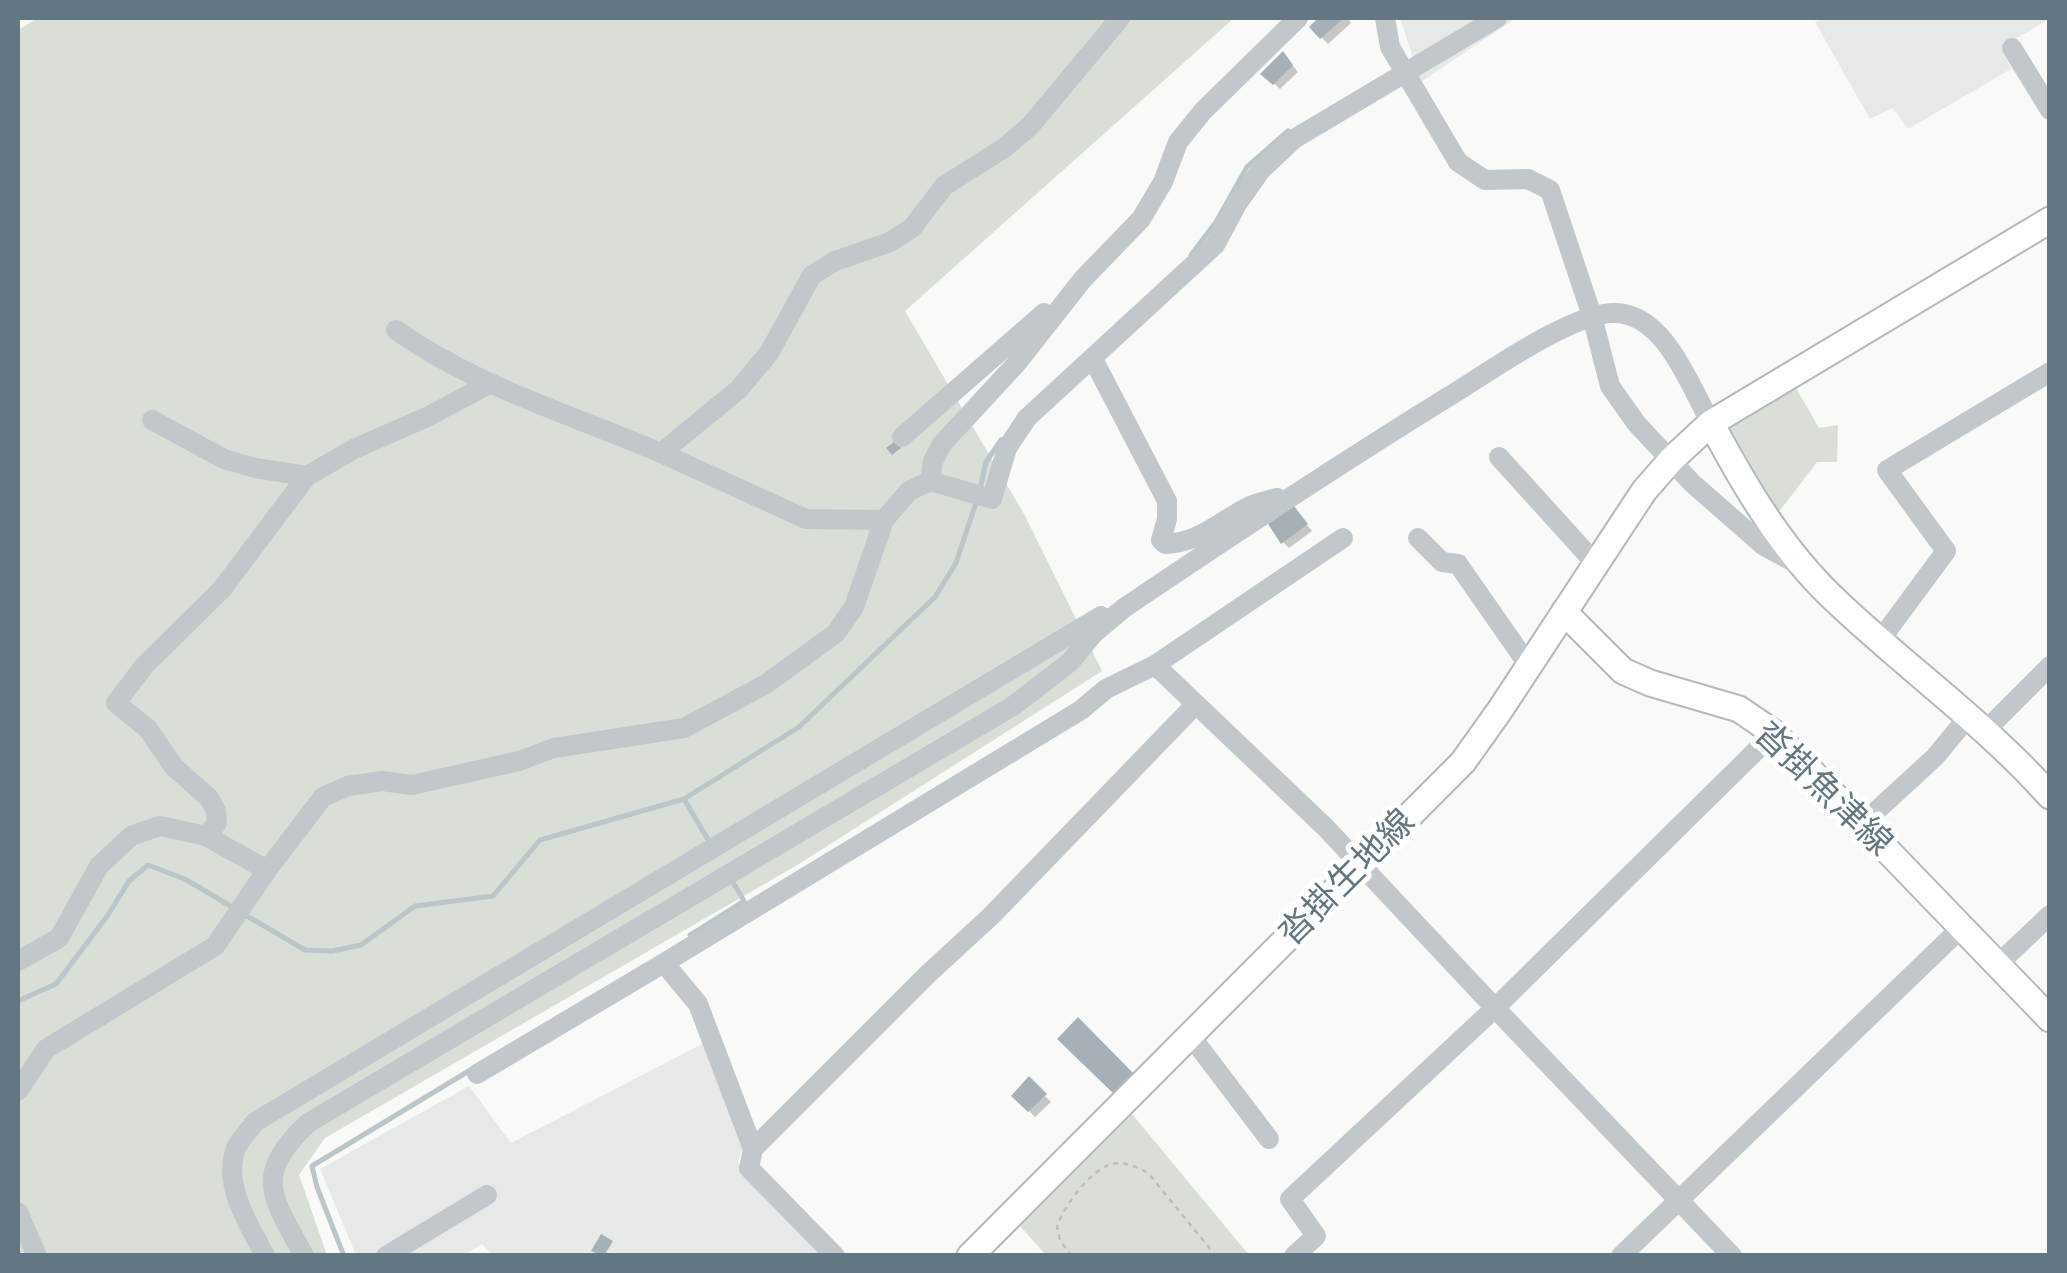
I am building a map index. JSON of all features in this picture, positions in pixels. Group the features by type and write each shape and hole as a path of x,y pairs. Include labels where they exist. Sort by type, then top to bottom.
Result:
{"main road":[{"path":"1672,459 1711,423 2050,220"},
{"path":"1711,423 1737,473 1832,598 1976,724 2050,796"},
{"name":"沓掛生地線","path":"970,1256 1462,762 1644,491 1672,459"},
{"name":"沓掛魚津線","path":"1564,612 1623,671 1739,709 1774,733 2050,1019"}],"street":[{"path":"661,453 738,390 768,353 812,275 835,261 890,242 912,228 944,186 1004,148 1030,126 1120,18"},
{"path":"930,481 933,461 942,444 1016,364 1083,279 1140,219 1163,182 1178,142 1203,111 1298,18"},
{"path":"1385,18 1390,47 1458,162 1485,180 1528,179 1550,190 1592,316 1610,386 1636,423 1692,484 1764,546 1807,569"},
{"path":"18,1056 46,1049 216,946 267,870 323,798 348,786 382,781 412,784 519,761 554,748 684,728 730,706 836,633 854,607 884,520 909,492 930,481 992,498 1007,448 1027,418 1215,245 1236,204 1260,170 1294,139 1497,18"},
{"path":"2012,48 2050,110"},
{"path":"902,437 1083,279"},
{"path":"304,1256 274,1198 271,1174 283,1147 308,1123 1013,706 1070,662 1094,633 1124,608 1298,491 1528,348 1592,316 1618,312 1640,320 1661,336 1711,423"},
{"path":"396,330 421,348 490,383 661,453 806,519 884,520"},
{"path":"1093,359 1166,501 1167,519 1161,540 1165,544 1184,544 1248,506 1298,491"},
{"path":"1881,639 1946,551 1887,470 2050,372"},
{"path":"206,836 217,823 209,798 174,768 148,729 116,703 144,666 222,590 308,476 354,449 427,417 490,383"},
{"path":"152,420 224,459 308,476"},
{"path":"1499,457 1596,564"},
{"path":"477,1074 1081,710 1106,689 1155,664 1344,538"},
{"path":"1418,538 1442,562 1458,564 1529,666"},
{"path":"265,1256 238,1204 232,1175 236,1148 255,1122 1074,631 1124,608"},
{"path":"1155,664 1361,864 1732,1256"},
{"path":"1861,824 1935,757 2050,666"},
{"path":"753,1149 928,974 992,916 1196,704"},
{"path":"1294,1256 1316,1236 1290,1199 1496,1008 1774,733"},
{"path":"18,961 60,938 99,866 131,836 160,826 206,836 267,870"},
{"path":"1997,964 2050,915"},
{"path":"1621,1256 1961,928"},
{"path":"664,963 698,1004 753,1149 749,1168 835,1256"},
{"path":"1190,1035 1268,1139"},
{"path":"18,1091 46,1049"},
{"path":"386,1256 487,1195"},
{"path":"18,1212 37,1256"}],"path":[{"path":"1071,1256 1060,1240 1057,1226 1072,1198 1109,1165 1133,1164 1148,1173 1216,1256"}],"shaded area":[{"path":"38,18 1234,18 905,311 1024,514 1102,671 799,864 325,1138 299,1175 327,1255 18,1256 18,30"},
{"path":"1400,18 1516,18 1421,82"},
{"path":"1822,18 2050,18 2001,48 2011,69 1908,129 1893,108 1870,119 1815,22"},
{"path":"1796,388 1819,428 1838,425 1837,462 1817,462 1778,513 1727,434 1731,427"},
{"path":"704,1043 743,1145 738,1162 745,1177 823,1255 493,1256 482,1244 463,1255 356,1255 320,1169 469,1086 511,1143"},
{"path":"1132,1114 1249,1255 1046,1255 1020,1226"}],"building":[{"path":"1318,18 1344,18 1320,39 1309,27"},
{"path":"1283,51 1293,65 1273,85 1260,74"},
{"path":"895,441 901,448 892,455 886,448"},
{"path":"1294,506 1308,524 1281,544 1268,524"},
{"path":"1078,1017 1137,1077 1117,1097 1057,1039"},
{"path":"1029,1076 1047,1094 1028,1112 1011,1096"},
{"path":"601,1234 613,1241 604,1256 591,1251"}],"waterway":[{"path":"1191,255 1216,222 1247,167 1288,131"},
{"path":"980,489 986,462 1001,440"},
{"path":"242,913 305,950 332,951 361,945 415,906 493,896 540,840 684,799 799,727 935,597 956,563 977,500"},
{"path":"684,799 710,843"},
{"path":"18,1001 56,984 129,881 148,865 185,879 232,907"},
{"path":"690,935 744,901 731,879"},
{"path":"344,1256 312,1166 472,1069"}]}
